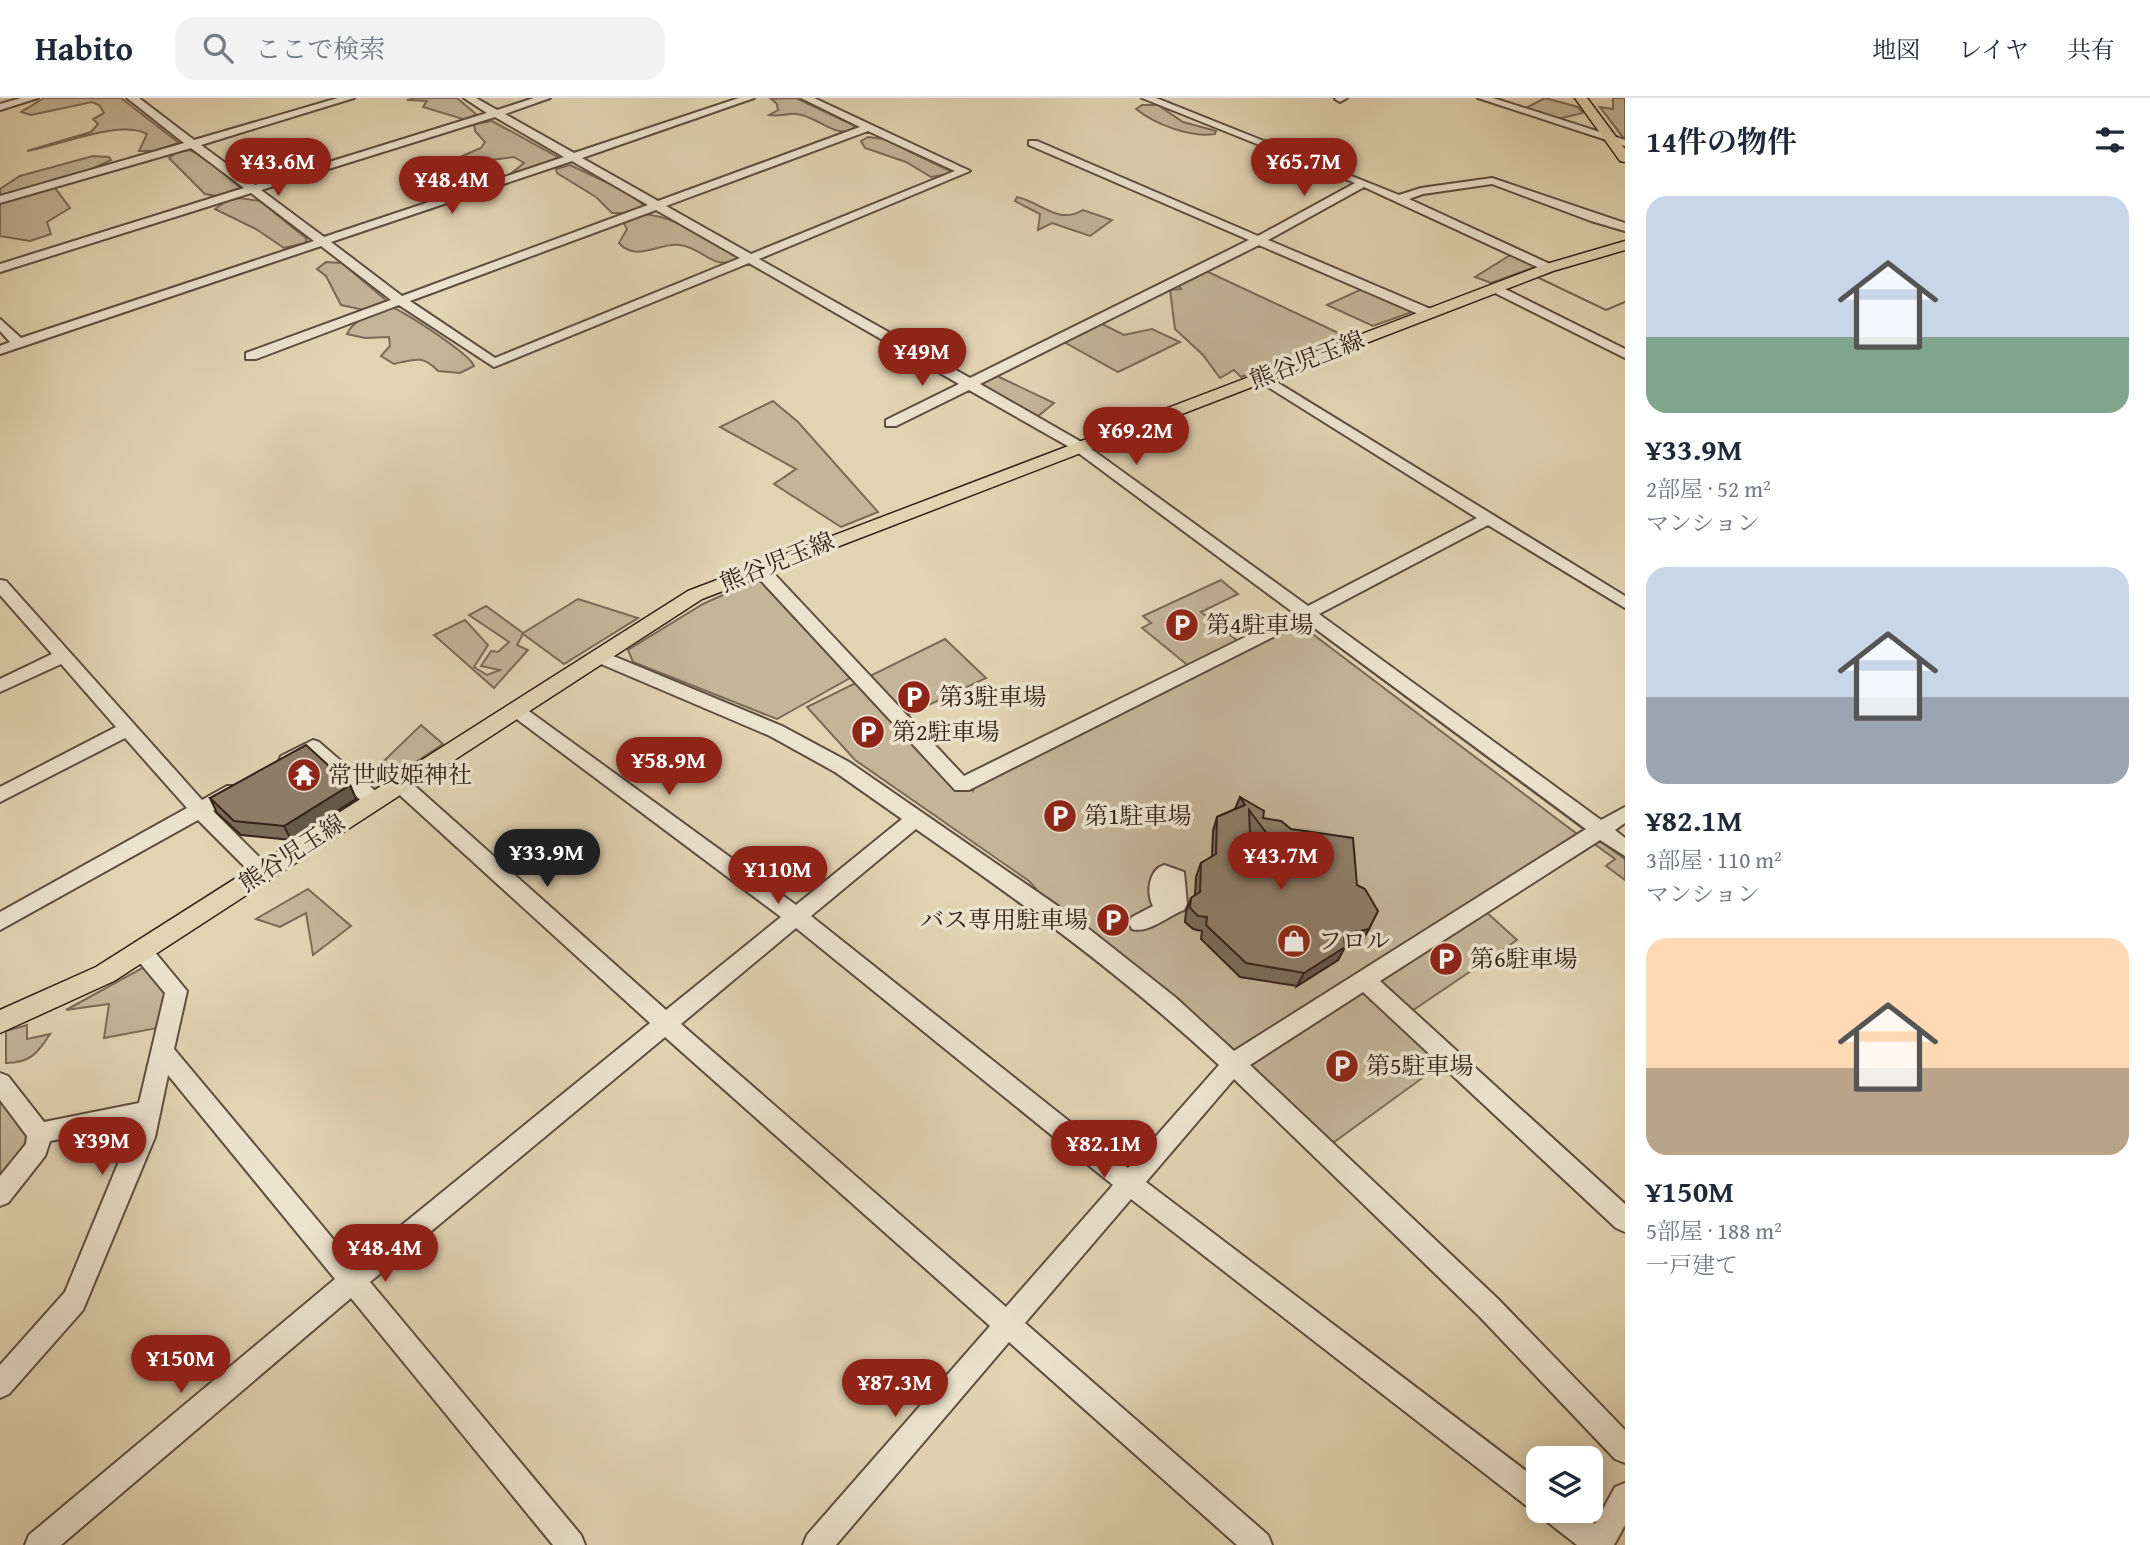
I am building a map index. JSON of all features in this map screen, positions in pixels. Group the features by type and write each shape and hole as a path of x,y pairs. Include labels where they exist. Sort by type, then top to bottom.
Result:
{"main road":[{"path":"1581,98 1619,141 1625,158"},
{"name":"熊谷児玉線","path":"0,1022 88,983 142,951 399,783 695,595 759,568 1428,313 1548,268 1625,245"}],"street":[{"path":"0,107 33,98"},
{"path":"132,98 400,300 494,363 964,171 806,98"},
{"path":"0,200 349,98"},
{"path":"469,98 1077,446 1625,848"},
{"path":"0,268 545,98"},
{"path":"0,351 749,98"},
{"path":"1147,98 1364,183 1548,268"},
{"path":"1483,98 1619,141"},
{"path":"251,356 869,127"},
{"path":"1034,143 1428,313"},
{"path":"1399,198 1421,191 1492,181 1603,222 1625,227"},
{"path":"891,423 1259,240 1364,183"},
{"path":"1495,288 1625,354"},
{"path":"0,323 19,344"},
{"path":"1262,377 1625,603"},
{"path":"759,568 962,785 1308,613 1489,518"},
{"path":"0,585 200,810 263,873"},
{"path":"0,686 63,656"},
{"path":"600,657 776,731 842,767 1068,924 1167,1003 1233,1064 1489,1308 1625,1450"},
{"path":"516,710 797,917 1130,1184 1526,1488"},
{"path":"0,795 127,729"},
{"path":"0,922 313,747 373,800"},
{"path":"399,783 667,1025 1258,1545"},
{"path":"817,1545 1233,1064 1625,814"},
{"path":"39,1545 352,1281 916,818"},
{"path":"1139,922 1168,907 1162,881"},
{"path":"0,1385 74,1301 144,1137 176,991 142,951"},
{"path":"1364,981 1625,1220"},
{"path":"163,1052 572,1545"},
{"path":"0,1083 39,1133 37,1148 0,1195"},
{"path":"39,1133 151,1111"},
{"path":"1572,1523 1600,1545 1625,1497"}],"shaded area":[{"path":"44,98 121,98 179,143 154,151 139,151 147,134 135,130 121,130 105,131 27,151 91,132 98,124 93,119 104,113 99,105 92,102 31,115 21,112"},
{"path":"457,98 476,114 466,120 423,107 427,101 407,100"},
{"path":"796,98 853,125 855,130 839,131 797,114 769,115 778,110 777,104 771,99"},
{"path":"1545,98 1578,107 1583,113 1558,119 1524,109"},
{"path":"1613,98 1625,98 1625,140 1600,107 1613,109"},
{"path":"1142,105 1158,105 1183,122 1216,131 1215,134 1195,134 1163,125 1136,109"},
{"path":"492,121 558,157 546,165 509,175 524,163 514,157 461,164 462,156 481,148 485,142 475,131 474,124"},
{"path":"868,137 884,139 954,173 931,177 906,162 865,148 861,141"},
{"path":"190,150 242,189 222,197 205,194 169,158 177,152"},
{"path":"93,156 109,157 111,160 81,174 0,195 0,189 20,176"},
{"path":"570,165 627,192 646,207 627,213 612,213 596,197 557,173 556,169"},
{"path":"55,188 70,208 47,222 51,234 30,241 0,236 0,202"},
{"path":"1017,197 1058,214 1074,214 1083,210 1112,220 1090,236 1052,223 1038,230 1040,214 1015,201"},
{"path":"240,198 260,201 307,239 305,243 284,248 256,229 215,209 228,200"},
{"path":"638,214 678,223 739,258 723,263 680,245 641,252 626,249 619,243 627,229 623,222"},
{"path":"1512,254 1538,266 1491,283 1475,277"},
{"path":"326,262 342,263 388,302 364,310 341,305 326,276 317,269"},
{"path":"1206,271 1347,337 1241,377 1234,370 1220,378 1203,355 1175,329 1170,290 1181,289 1177,283"},
{"path":"1362,289 1415,311 1373,326 1327,305"},
{"path":"391,307 450,343 474,366 460,373 438,371 423,360 394,364 381,356 390,346 389,337 365,338 347,334 355,323"},
{"path":"1098,322 1124,335 1152,329 1180,342 1118,372 1064,342"},
{"path":"997,376 1054,403 1037,417 979,385"},
{"path":"773,401 798,422 878,512 841,527 774,484 796,469 720,427"},
{"path":"760,578 850,678 777,719 633,662 628,650 703,604"},
{"path":"1221,580 1238,594 1201,612 1247,648 1298,623 1577,834 1474,901 1517,940 1397,1021 1443,1063 1326,1148 1045,899 1029,881 855,760 807,707 945,639 986,678 903,717 973,791 974,786 1196,672 1142,628 1151,623 1143,616"},
{"path":"578,599 638,618 564,664 523,634 517,645 528,650 494,688 434,635 465,620 488,645 474,667 487,675 500,670 481,666 491,651 498,652 509,642 469,615 486,606 523,633"},
{"path":"421,725 443,744 371,792 361,783"},
{"path":"1607,835 1625,848 1625,880 1606,866 1615,859 1593,843"},
{"path":"308,889 351,926 313,955 306,913 280,927 256,919"},
{"path":"144,967 169,995 163,1027 104,1038 109,1004 66,1010"},
{"path":"27,1025 27,1039 50,1034 32,1056 6,1063 6,1031"},
{"path":"0,1097 33,1141 4,1175 0,1173"}],"building":[{"name":"常世岐姫神社","path":"306,745 350,785 284,826 234,821 210,798"},
{"path":"1240,797 1264,811 1263,818 1281,821 1291,829 1353,838 1357,885 1365,889 1378,911 1369,929 1344,934 1345,947 1304,973 1246,963 1206,925 1207,917 1198,916 1190,908 1191,898 1200,892 1201,863 1216,854 1217,817 1245,805","holes":["1249,810 1286,859 1251,854"]}],"waterway":[{"path":"1539,278 1606,310 1625,302"},
{"path":"1304,621 1332,642"},
{"path":"1330,640 1586,830"},
{"path":"1598,839 1625,858"}],"place":[{"name":"第4駐車場","path":"1182,625"},
{"name":"第3駐車場","path":"914,697"},
{"name":"第2駐車場","path":"868,732"},
{"name":"常世岐姫神社","path":"304,775"},
{"name":"第1駐車場","path":"1060,816"},
{"name":"バス専用駐車場","path":"1113,920"},
{"name":"フロル","path":"1294,941"},
{"name":"第6駐車場","path":"1446,959"},
{"name":"第5駐車場","path":"1342,1066"}]}
